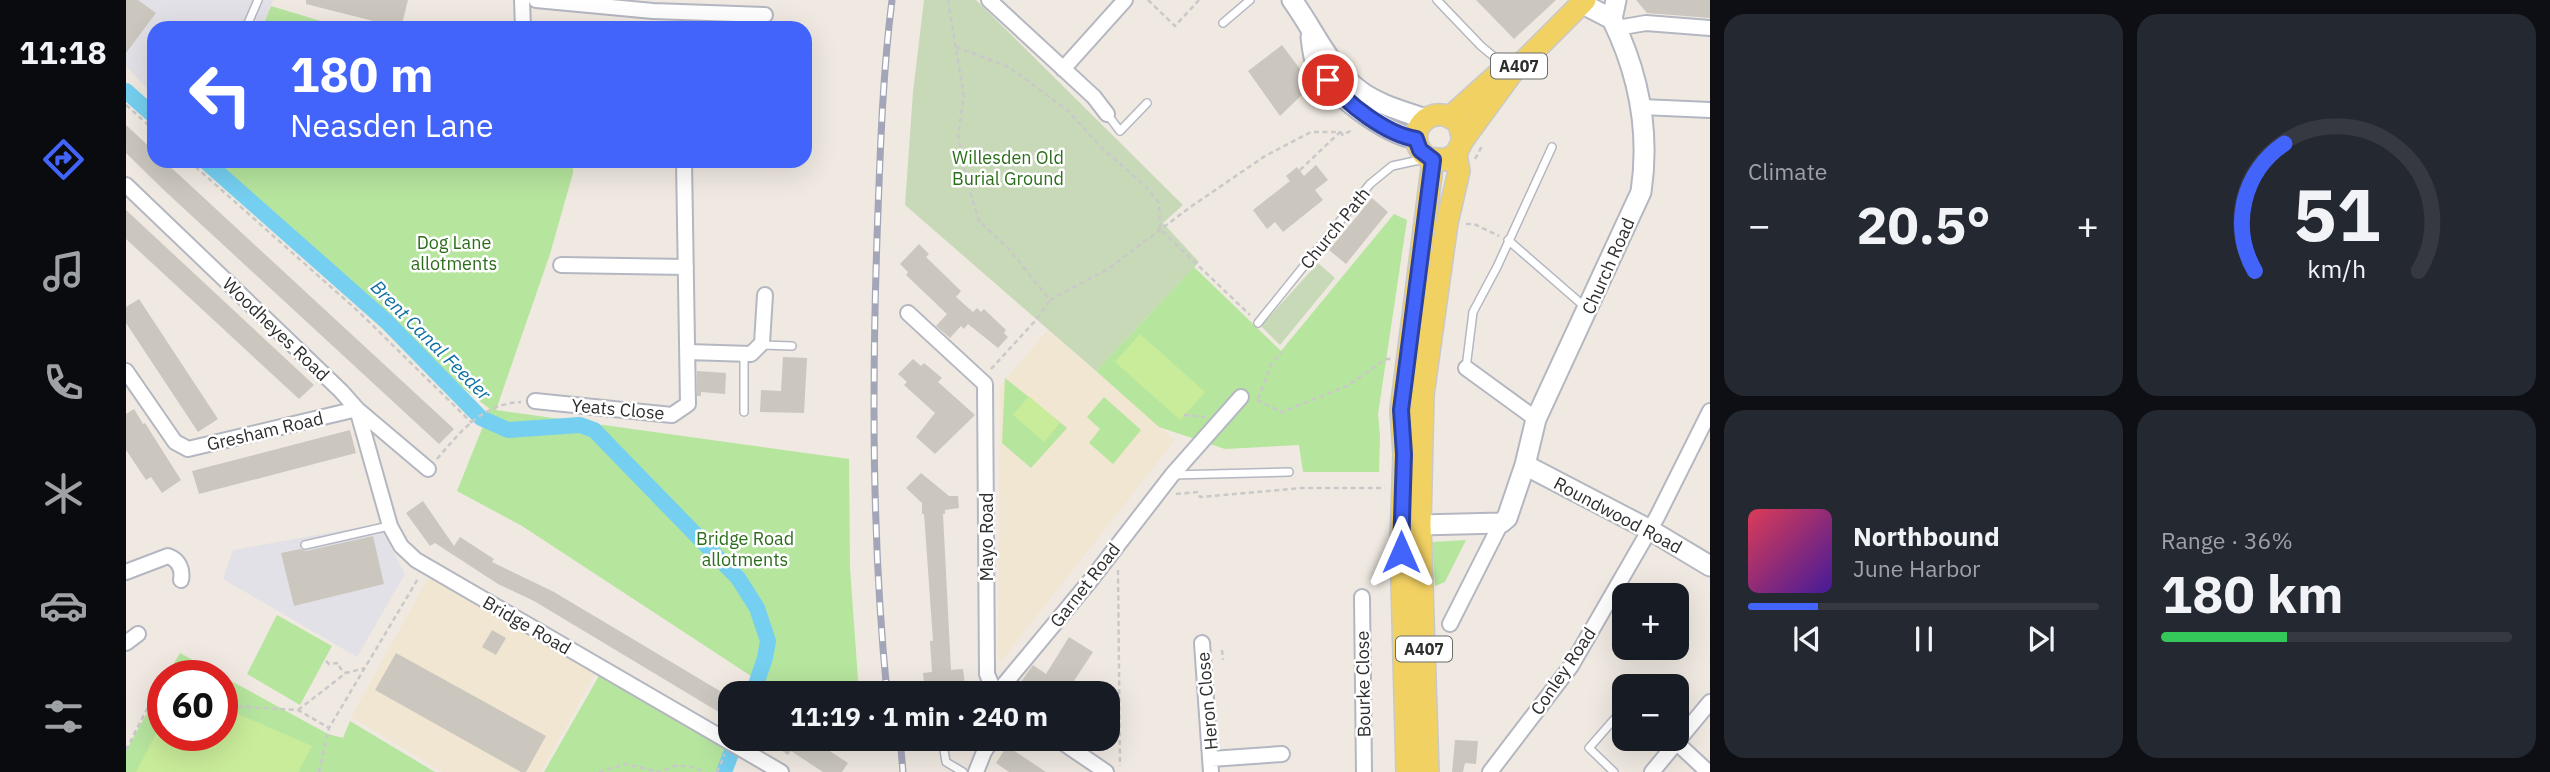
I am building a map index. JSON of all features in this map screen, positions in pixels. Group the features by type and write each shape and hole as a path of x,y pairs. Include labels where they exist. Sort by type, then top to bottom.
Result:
{"main road":[{"name":"A407","path":"1450,117 1509,69 1579,1"},
{"name":"A407","path":"1407,772 1411,525 1423,395 1447,223 1460,147 1509,69"},
{"path":"1437,114 1450,117 1462,129 1460,147 1445,160 1430,159 1420,150 1421,129 1437,114"},
{"name":"A407","path":"1428,772 1402,403 1409,362 1430,159"}],"street":[{"path":"522,0 523,21"},
{"path":"536,0 653,5 765,15"},
{"path":"989,0 1094,97 1107,114"},
{"path":"1063,69 1125,0"},
{"path":"1292,0 1309,29 1316,63 1337,91 1367,116 1405,137 1421,129"},
{"name":"Church Road","path":"1450,624 1501,523 1507,518 1525,465 1536,419 1641,192 1646,162 1642,107 1636,78 1615,16 1604,0"},
{"path":"1579,1 1615,16 1646,23 1710,28"},
{"path":"1642,107 1710,110"},
{"name":"Yeats Close","path":"535,401 672,415 688,404 684,168"},
{"name":"Woodheyes Road","path":"126,185 357,409 428,469"},
{"path":"561,265 686,267"},
{"path":"688,352 751,354 760,345 765,295"},
{"path":"908,313 981,380"},
{"path":"1466,369 1536,419"},
{"name":"Gresham Road","path":"126,371 175,442 188,449 357,409"},
{"name":"Mayo Road","path":"981,380 985,384 987,674 990,681"},
{"name":"Garnet Road","path":"1006,681 1090,581 1172,475 1241,397"},
{"name":"Bridge Road","path":"357,409 390,526 401,546 425,567 781,772"},
{"name":"Conley Road","path":"1490,772 1571,666 1650,530 1710,411"},
{"name":"Roundwood Road","path":"1525,465 1650,530 1710,566"},
{"path":"1411,525 1501,523"},
{"path":"126,572 168,555 180,565 183,573 181,580"},
{"name":"Bourke Close","path":"1362,597 1364,772"},
{"name":"Heron Close","path":"1202,643 1211,766 1282,754"},
{"path":"1689,727 1710,702"},
{"path":"976,772 985,751"},
{"path":"1078,751 1113,771"},
{"path":"1652,772 1669,751"},
{"path":"1686,751 1709,772"}],"lane":[{"path":"249,21 258,0"},
{"path":"1223,23 1250,0"},
{"path":"1437,0 1481,46 1509,69"},
{"path":"1107,114 1120,131 1147,103"},
{"path":"1466,369 1473,312 1497,267 1552,147"},
{"name":"Church Path","path":"1258,323 1370,184 1392,166 1430,159"},
{"path":"1508,240 1588,310"},
{"path":"760,345 792,346"},
{"path":"744,353 744,412"},
{"path":"1172,475 1289,472"},
{"path":"305,545 390,526"},
{"path":"1612,722 1589,748 1614,772"},
{"path":"944,751 946,762 963,772"}],"path":[{"path":"948,0 964,97 958,135 979,221 1008,248 1050,300"},
{"path":"1148,0 1175,26 1199,0"},
{"path":"956,47 1009,67 1067,110 1102,148 1145,186 1158,203 1160,229 1258,323"},
{"path":"126,105 147,124"},
{"path":"981,380 1036,320 1050,300 1108,269 1265,156 1311,132 1340,132 1343,135 1352,130"},
{"path":"1300,170 1340,132"},
{"path":"197,168 359,312 472,423"},
{"path":"1457,224 1474,224 1508,240"},
{"path":"1257,400 1282,412 1347,386 1386,359 1391,359"},
{"path":"428,469 482,412 513,402 535,401"},
{"path":"1169,502 1177,493 1198,492 1200,497 1301,488 1392,488"},
{"path":"1113,771 1117,559"},
{"path":"319,772 329,728 425,567"},
{"path":"1222,650 1223,660"},
{"path":"326,661 329,664 339,663 346,673"},
{"path":"298,710 346,673 365,668"},
{"path":"238,706 298,710 329,728"},
{"path":"126,750 147,709"},
{"path":"599,772 625,764 660,772 674,766 688,766 706,772"}],"shaded area":[{"path":"126,0 273,0 265,21 147,21 147,88 126,66"},
{"path":"1048,330 1175,440 1002,660 998,658 1000,386"},
{"path":"378,524 405,574 357,657 223,579 233,550"},
{"path":"430,575 596,672 541,772 443,772 351,717"}],"green space":[{"name":"Willesden Old Burial Ground","path":"924,0 976,0 1183,205 1163,223 1199,262 1096,371 905,205 913,92"},
{"path":"271,6 321,21 265,21"},
{"name":"Bridge Road allotments","path":"223,168 573,168 550,254 496,410 849,459 850,568 858,681 759,681 522,526 457,491 490,409 441,371 398,326"},
{"path":"1394,214 1407,220 1378,414 1379,472 1303,472 1299,445 1225,449 1159,427 1096,371 1194,267 1281,351"},
{"path":"1318,263 1335,278 1280,345 1261,326"},
{"path":"1140,334 1205,392 1180,420 1115,362"},
{"path":"1005,378 1067,428 1031,468 1002,443"},
{"path":"1029,396 1060,423 1044,442 1013,415"},
{"path":"1104,397 1141,430 1113,464 1089,443 1100,429 1087,417"},
{"path":"1466,540 1445,582 1435,586 1432,542"},
{"path":"277,615 332,646 300,705 247,674"},
{"path":"180,653 193,660 176,660"},
{"path":"600,674 718,740 718,751 735,751 729,772 544,772"},
{"path":"238,685 328,734 343,738 350,721 435,772 126,772 126,751 147,713 147,751 238,751"},
{"path":"238,714 312,746 298,772 136,772 147,751 238,751"}],"building":[{"path":"126,0 138,0 156,13 147,21 147,25 126,53"},
{"path":"306,0 408,0 403,21 373,21 306,4"},
{"path":"1476,0 1556,0 1514,39"},
{"path":"1636,0 1710,0 1710,18 1647,13"},
{"path":"1282,45 1312,85 1280,116 1248,71"},
{"path":"126,125 147,144 147,168 172,168 454,429 439,444 126,153"},
{"path":"1316,165 1328,180 1315,190 1323,200 1283,232 1275,222 1267,229 1253,210 1290,181 1286,176 1297,167 1304,176"},
{"path":"1372,198 1388,212 1346,264 1329,250"},
{"path":"126,210 314,385 299,399 126,239"},
{"path":"919,244 929,254 926,257 961,291 956,297 973,312 977,308 981,312 984,309 1006,330 1004,333 1008,337 998,348 968,324 964,329 961,326 950,338 936,326 947,314 906,275 908,272 900,264"},
{"path":"139,299 218,419 198,432 126,323 126,307"},
{"path":"783,357 807,358 804,413 760,412 761,390 781,391"},
{"path":"913,359 921,366 924,363 942,378 938,382 975,415 935,454 916,437 935,413 904,385 907,382 898,374"},
{"path":"697,371 726,373 725,394 701,392 701,396 697,396"},
{"path":"134,409 181,480 162,493 151,477 146,480 126,450 126,414"},
{"path":"350,430 356,453 199,494 192,471"},
{"path":"921,473 949,496 958,496 959,508 945,510 943,514 951,670 963,669 964,681 924,681 923,673 932,672 930,641 933,641 924,514 922,503 906,488"},
{"path":"423,501 454,546 460,537 494,559 492,562 554,592 718,690 718,712 534,601 498,584 435,543 430,546 406,513"},
{"path":"373,536 384,584 294,606 281,553 300,549 306,551"},
{"path":"492,630 506,638 496,655 482,647"},
{"path":"1069,637 1093,652 1074,681 1022,681 1033,665 1046,674"},
{"path":"396,653 546,736 526,772 521,772 375,690"},
{"path":"1455,740 1478,741 1476,764 1465,763 1463,772 1452,772"},
{"path":"791,751 830,751 848,763 842,772 823,772"},
{"path":"1004,751 1014,751 1046,772 1009,772 996,763"}],"waterway":[{"name":"Brent Canal Feeder","path":"126,91 147,110"},
{"name":"Brent Canal Feeder","path":"213,168 387,322 481,418 508,430 580,425 594,430 738,578 757,608 768,641 757,681"},
{"name":"Brent Canal Feeder","path":"724,772 732,751"}],"railway":[{"path":"886,681 878,579 874,352 882,119 892,0"},
{"path":"901,751 903,772"}],"route":[{"path":"1328,80 1367,116 1405,137 1416,139 1423,154 1433,160 1401,410 1404,454 1401,552"}],"park label":[{"name":"Dog Lane allotments","path":"454,252"}]}
